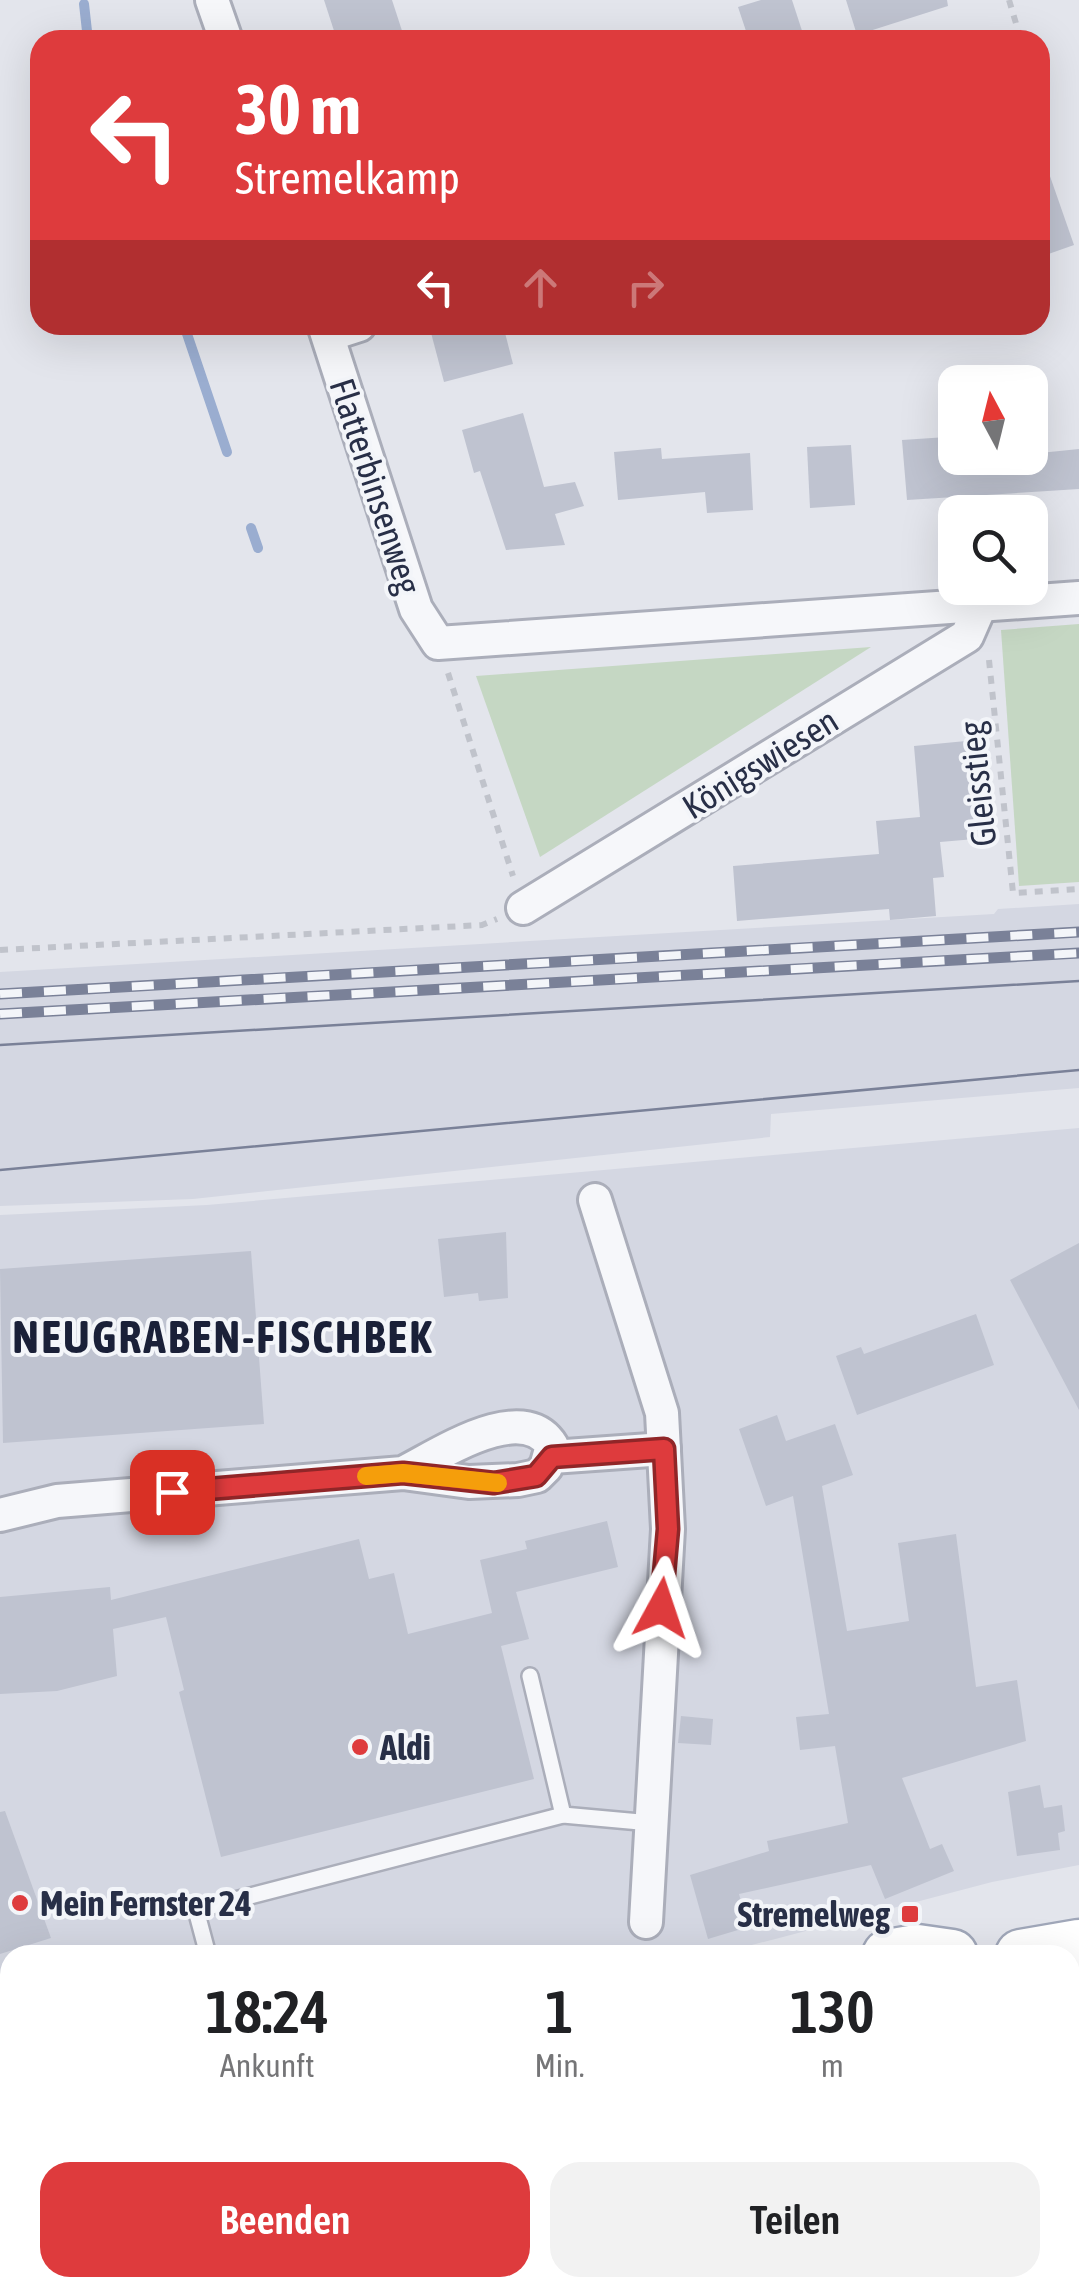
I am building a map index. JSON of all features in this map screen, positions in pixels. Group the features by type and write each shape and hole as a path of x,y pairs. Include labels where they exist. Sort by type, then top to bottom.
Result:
{"street":[{"path":"212,0 222,30"},
{"name":"Flatterbinsenweg","path":"328,335 416,609 438,642"},
{"path":"1048,600 1079,598"},
{"path":"438,642 967,605"},
{"name":"Königswiesen","path":"523,908 967,636 981,605"},
{"path":"595,1200 662,1412 668,1529 646,1922"},
{"path":"403,1473 466,1441 519,1425 545,1435 552,1457"},
{"path":"0,1515 57,1501 403,1473 494,1483 536,1476 552,1457 664,1449"}],"lane":[{"path":"530,1676 563,1815"},
{"path":"205,1945 196,1910 563,1815 651,1823"}],"path":[{"path":"1009,0 1018,30"},
{"name":"Gleisstieg","path":"981,605 1013,893 1079,889"},
{"path":"0,950 482,926 523,908 438,642"}],"shaded area":[{"path":"1079,904 1079,1088 771,1114 770,1137 193,1199 0,1206 0,972 994,914 998,909"},
{"path":"1079,1128 1079,1865 992,1882 752,1945 0,1945 0,1215 207,1205"}],"green space":[{"path":"1079,624 1079,882 1019,886 1001,630"},
{"path":"871,647 540,857 476,676"}],"building":[{"path":"324,0 392,0 402,30 334,30"},
{"path":"761,0 792,0 802,30 746,30 738,7"},
{"path":"846,0 947,0 948,6 873,30 855,30"},
{"path":"1050,176 1074,245 1050,253"},
{"path":"432,335 506,335 513,364 444,382"},
{"path":"523,413 544,487 575,482 584,506 555,514 565,545 506,550 480,471 474,473 462,430"},
{"path":"938,438 938,475 1048,475 1048,452 1079,449 1079,489 938,495 907,500 902,440"},
{"path":"851,445 855,505 810,508 807,447"},
{"path":"661,448 662,459 750,453 753,510 707,513 705,492 618,500 614,452"},
{"path":"966,741 975,839 940,842 944,877 933,878 936,916 890,920 889,909 737,921 733,866 879,854 876,821 920,817 914,746"},
{"path":"506,1232 508,1298 479,1301 478,1293 444,1297 438,1239"},
{"path":"1079,1243 1079,1410 1010,1280"},
{"path":"251,1251 264,1424 3,1443 0,1269"},
{"path":"976,1314 994,1365 857,1415 836,1356 861,1347 864,1354"},
{"path":"777,1415 786,1441 835,1424 853,1475 822,1486 847,1631 909,1621 898,1543 956,1534 976,1687 1017,1680 1026,1741 902,1778 930,1849 942,1844 954,1871 885,1899 871,1865 739,1894 748,1927 708,1939 690,1875 769,1851 767,1841 848,1823 835,1746 800,1750 796,1717 829,1714 793,1496 766,1506 739,1429"},
{"path":"607,1521 618,1567 516,1592 529,1639 501,1646 534,1779 221,1857 179,1692 184,1690 166,1617 113,1629 117,1676 57,1691 0,1694 0,1597 110,1587 111,1600 359,1539 369,1579 394,1573 408,1634 492,1613 480,1560 527,1549 525,1541"},
{"path":"681,1716 713,1719 711,1745 678,1743"},
{"path":"1040,1785 1044,1808 1062,1805 1065,1831 1058,1833 1060,1850 1017,1856 1008,1792"},
{"name":"Mein Fernster 24","path":"5,1811 51,1938 29,1945 0,1945 0,1812"}],"waterway":[{"path":"84,4 87,30"},
{"path":"187,335 227,452"},
{"path":"251,528 258,548"}],"tram line":[{"path":"0,1045 1079,981"},
{"path":"0,1170 1079,1070"}],"railway":[{"path":"0,994 1079,932"},
{"path":"0,1014 1079,953"}],"slow traffic":[{"path":"366,1476 403,1473 498,1483"}],"place":[{"name":"Aldi","path":"360,1747"},
{"name":"Mein Fernster 24","path":"20,1903"},
{"name":"Stremelweg","path":"910,1914"}],"district":[{"name":"NEUGRABEN-FISCHBEK","path":"223,1337"}],"route":[{"path":"172,1492 403,1473 494,1483 536,1476 552,1457 664,1449 668,1529 661,1608"}]}
